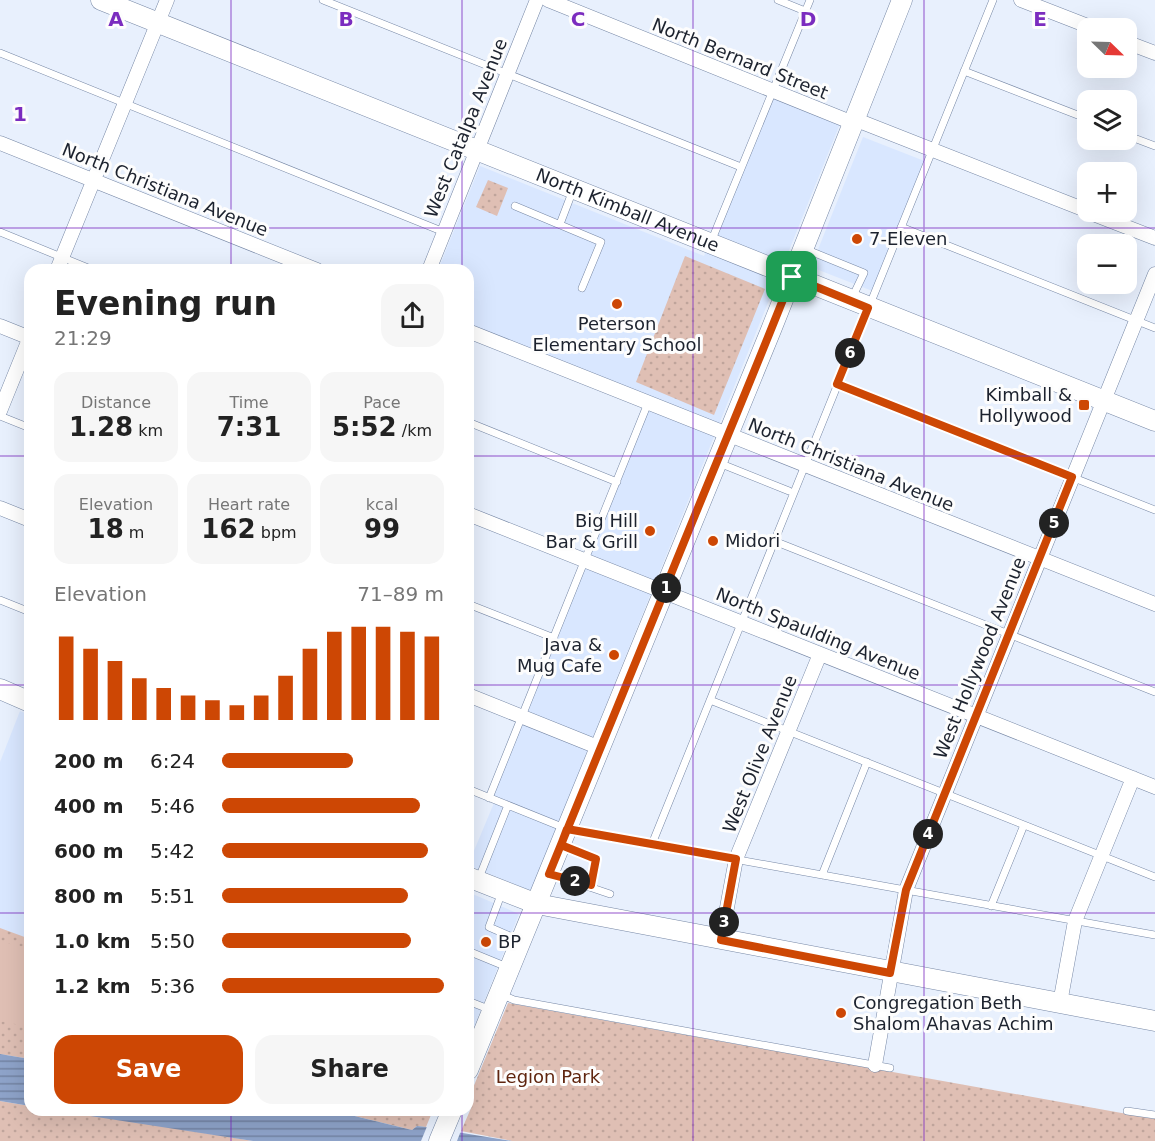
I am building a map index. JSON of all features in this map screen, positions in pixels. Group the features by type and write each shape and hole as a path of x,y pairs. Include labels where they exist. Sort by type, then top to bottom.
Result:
{"street":[{"name":"North Kimball Avenue","path":"101,0 1155,421"},
{"path":"60,264 167,0"},
{"name":"West Catalpa Avenue","path":"431,264 537,0"},
{"name":"North Bernard Street","path":"548,0 773,91 932,150 1077,208"},
{"path":"474,1055 728,435 902,0"},
{"path":"1021,0 1077,22"},
{"path":"1137,46 1155,53"},
{"name":"North Christiana Avenue","path":"0,143 302,264"},
{"name":"North Bernard Street","path":"1114,222 1155,238"},
{"name":"West Hollywood Avenue","path":"875,1065 906,890 1155,274"},
{"path":"0,327 24,336"},
{"name":"North Christiana Avenue","path":"474,333 1155,604"},
{"path":"0,411 24,353"},
{"path":"0,508 24,518"},
{"name":"North Spaulding Avenue","path":"474,515 1155,787"},
{"name":"West Olive Avenue","path":"721,940 736,859 820,654"},
{"path":"0,689 24,699"},
{"path":"474,697 600,748"},
{"path":"1060,1003 1075,921 1133,778"},
{"path":"474,881 537,904 890,973 1155,1021"},
{"path":"439,1141 449,1116"}],"lane":[{"path":"323,0 741,168"},
{"path":"778,0 806,11"},
{"path":"710,244 810,0"},
{"path":"860,304 901,227 993,0"},
{"path":"0,53 444,232"},
{"path":"964,70 1077,115"},
{"path":"1137,139 1155,146"},
{"path":"560,224 573,190"},
{"path":"515,207 602,242 582,288"},
{"path":"901,227 1155,328"},
{"path":"0,232 60,264"},
{"path":"652,844 837,384 860,304 864,273 803,248"},
{"path":"837,384 1155,510"},
{"path":"489,798 648,403"},
{"path":"0,416 24,426"},
{"path":"474,424 617,482"},
{"path":"717,462 789,491"},
{"path":"774,541 1155,692"},
{"path":"0,600 24,610"},
{"path":"474,606 554,638"},
{"path":"710,700 1155,877"},
{"path":"822,875 867,762"},
{"path":"474,792 508,805 564,837 596,859 591,885"},
{"path":"474,874 508,805"},
{"path":"992,906 1024,825"},
{"path":"564,837 652,844 1155,935"},
{"path":"549,874 591,885 595,890 610,894"},
{"path":"503,891 489,927 521,941"},
{"path":"474,953 510,968"},
{"path":"474,1001 514,1000 890,1068"},
{"path":"1127,1111 1155,1115"}],"shaded area":[{"path":"773,86 844,114 531,891 474,867 474,851 494,803 487,800 649,396 474,325 474,264 440,264 480,166 704,256"},
{"path":"863,137 927,162 875,292 811,267"},
{"path":"20,711 24,713 24,1032 0,1027 0,762"},
{"path":"474,895 519,914 474,1027"},
{"path":"0,1054 24,1058 24,1105 0,1101"},
{"path":"90,1116 355,1116 412,1130 417,1126 512,1141 253,1141"}],"green space":[{"path":"488,180 508,188 497,216 476,207"},
{"path":"685,256 765,289 714,415 636,382"},
{"path":"0,928 24,937 24,1058 0,1054"},
{"path":"0,942 24,947 24,1026 0,1021"},
{"name":"Legion Park","path":"508,1003 1155,1119 1155,1141 512,1141 461,1131 468,1116 474,1116 474,1085"},
{"path":"0,1101 24,1105 24,1116 108,1117 253,1141 0,1141"},
{"path":"355,1116 431,1116 426,1127 417,1126 412,1130"}],"pier":[{"path":"428,1124 462,1128 457,1141 421,1141"}],"place":[{"name":"7-Eleven","path":"857,239"},
{"name":"Peterson Elementary School","path":"617,304"},
{"name":"Kimball & Hollywood","path":"1084,405"},
{"name":"Big Hill Bar & Grill","path":"650,531"},
{"name":"Midori","path":"713,541"},
{"name":"Java & Mug Cafe","path":"614,655"},
{"name":"BP","path":"486,942"},
{"name":"Congregation Beth Shalom Ahavas Achim","path":"841,1013"}],"route":[{"path":"792,277 771,330 567,829 556,858 549,874 591,885 596,859 561,845 567,829 736,859 721,940 890,973 906,890 1072,477 837,384 868,308 792,277"}]}
